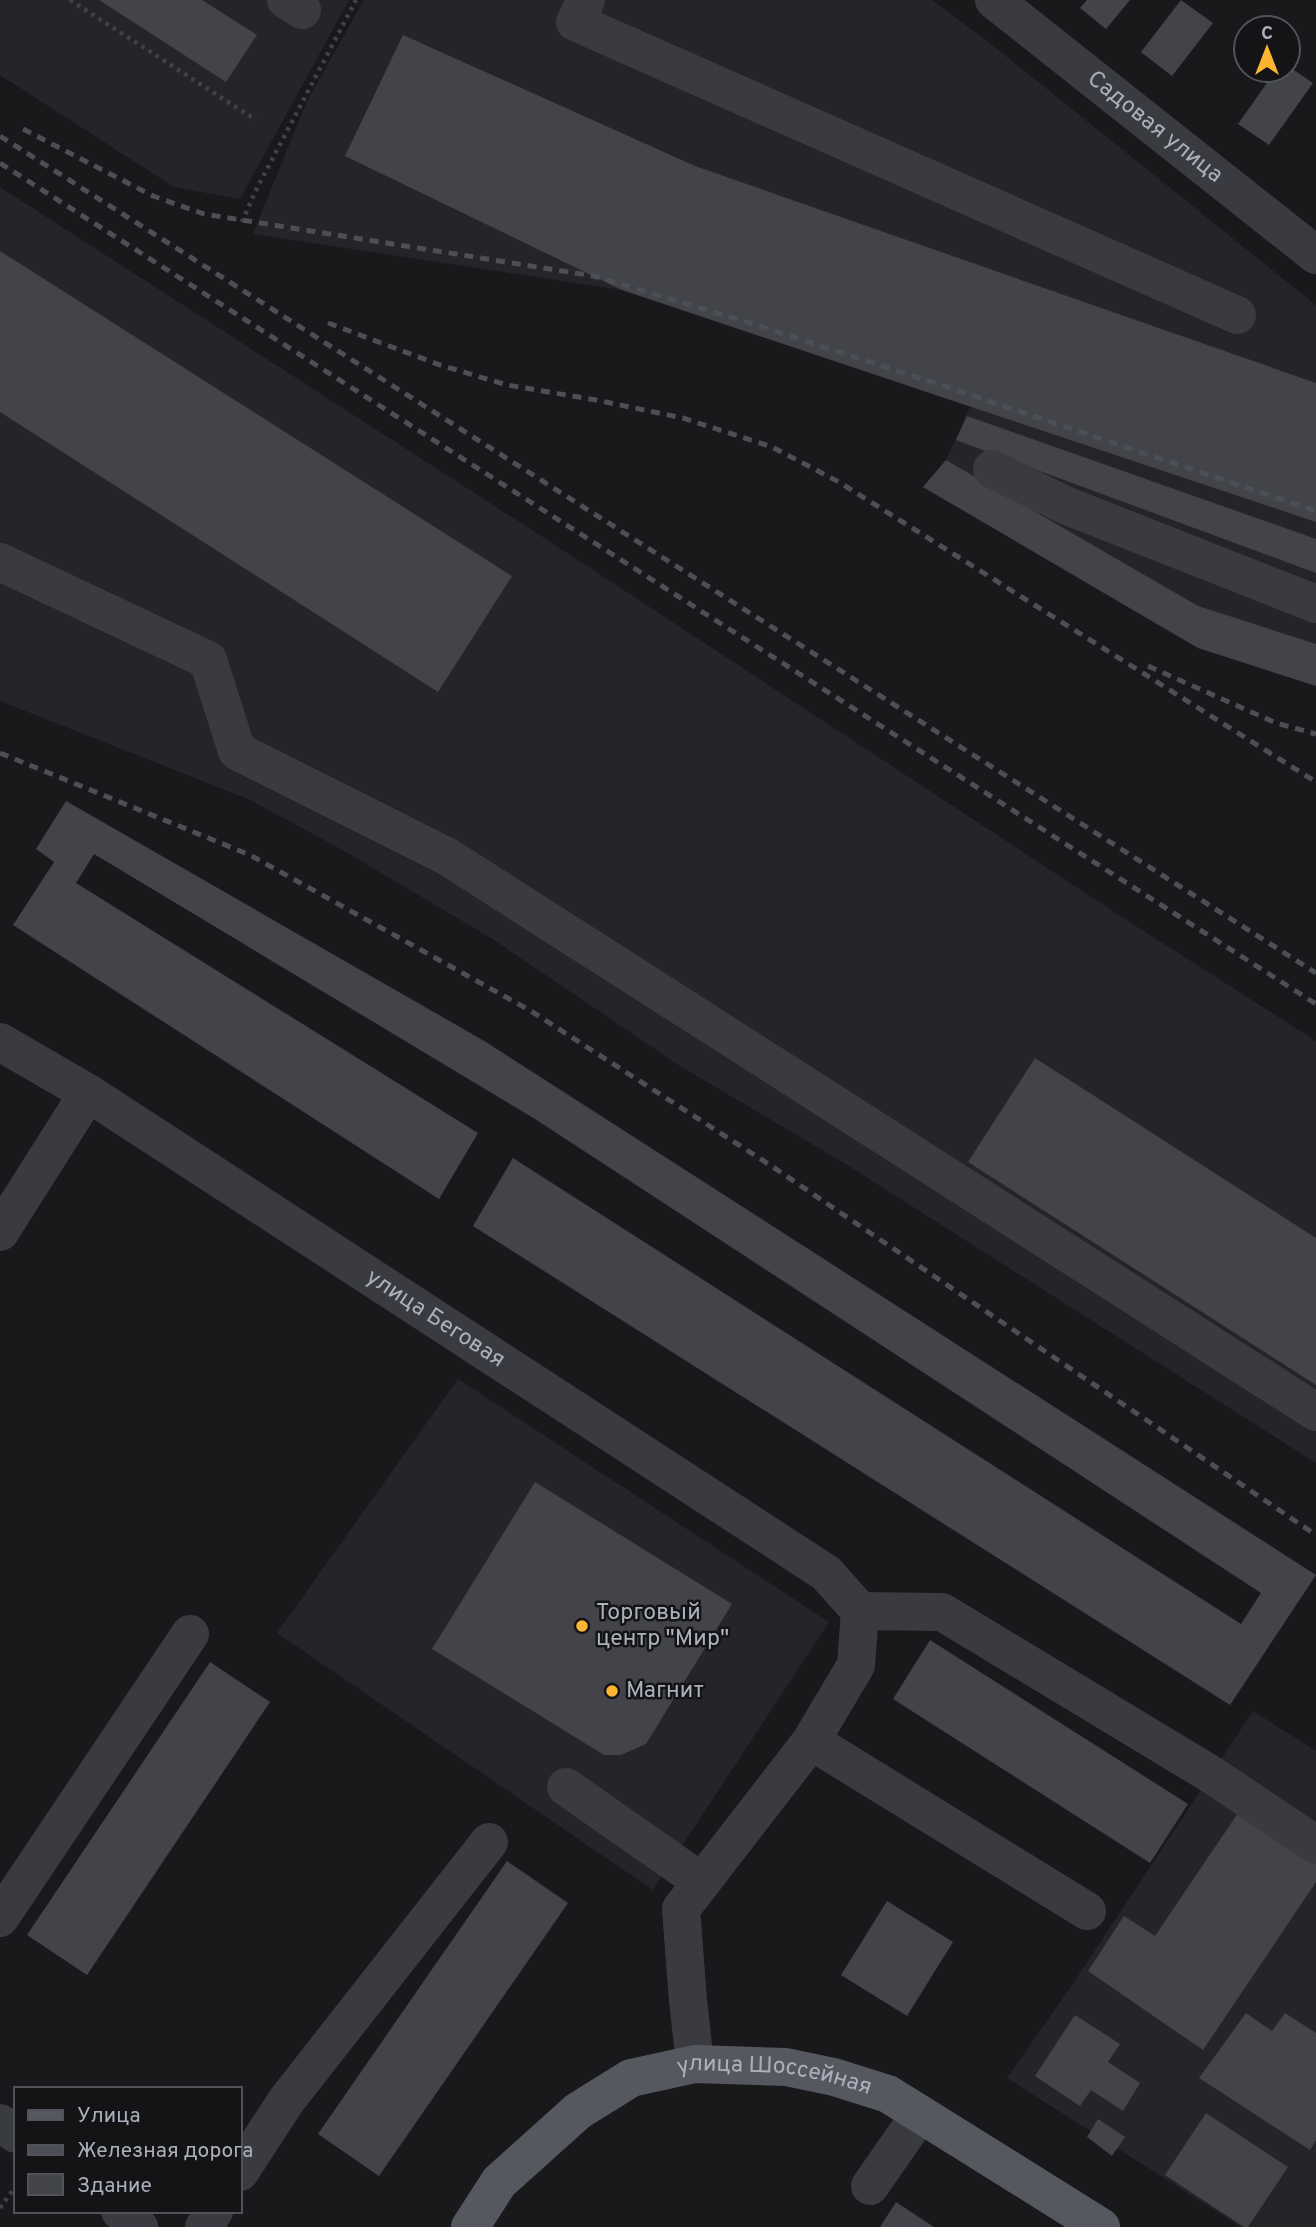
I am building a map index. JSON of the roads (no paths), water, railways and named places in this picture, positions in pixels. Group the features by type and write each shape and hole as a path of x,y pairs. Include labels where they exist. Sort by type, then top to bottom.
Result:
{"main road":[{"name":"улица Шоссейная","path":"470,2227 499,2182 578,2111 631,2078 695,2064 786,2067 834,2077 888,2094 1101,2227"}],"street":[{"path":"586,0 575,22 1237,315"},
{"name":"Садовая улица","path":"994,0 1316,255"},
{"path":"992,469 1065,505 1316,604"},
{"path":"0,562 208,660 237,751 448,857 1316,1412"},
{"name":"улица Беговая","path":"0,1042 88,1093 826,1573 860,1611"},
{"path":"0,1232 88,1093"},
{"path":"695,2064 681,1909 811,1741 856,1665 860,1611 942,1612 1212,1775 1316,1844"},
{"path":"0,1918 190,1634"},
{"path":"811,1741 1087,1911"},
{"path":"566,1787 702,1882"},
{"path":"242,2169 286,2101 489,1842"},
{"path":"870,2186 920,2114"},
{"path":"122,2213 139,2227"}],"railway":[{"path":"23,129 153,196 204,214 594,276 953,389 1316,511"},
{"path":"0,136 1316,973"},
{"path":"0,163 1316,1004"},
{"path":"328,323 440,365 507,385 683,418 772,447 839,482 1316,782"},
{"path":"1148,666 1276,723 1316,734"},
{"path":"0,753 250,855 531,1011 770,1165 1316,1535"}],"place":[{"name":"Торговый центр \"Мир\"","path":"582,1626"},
{"name":"Магнит","path":"612,1691"}]}
